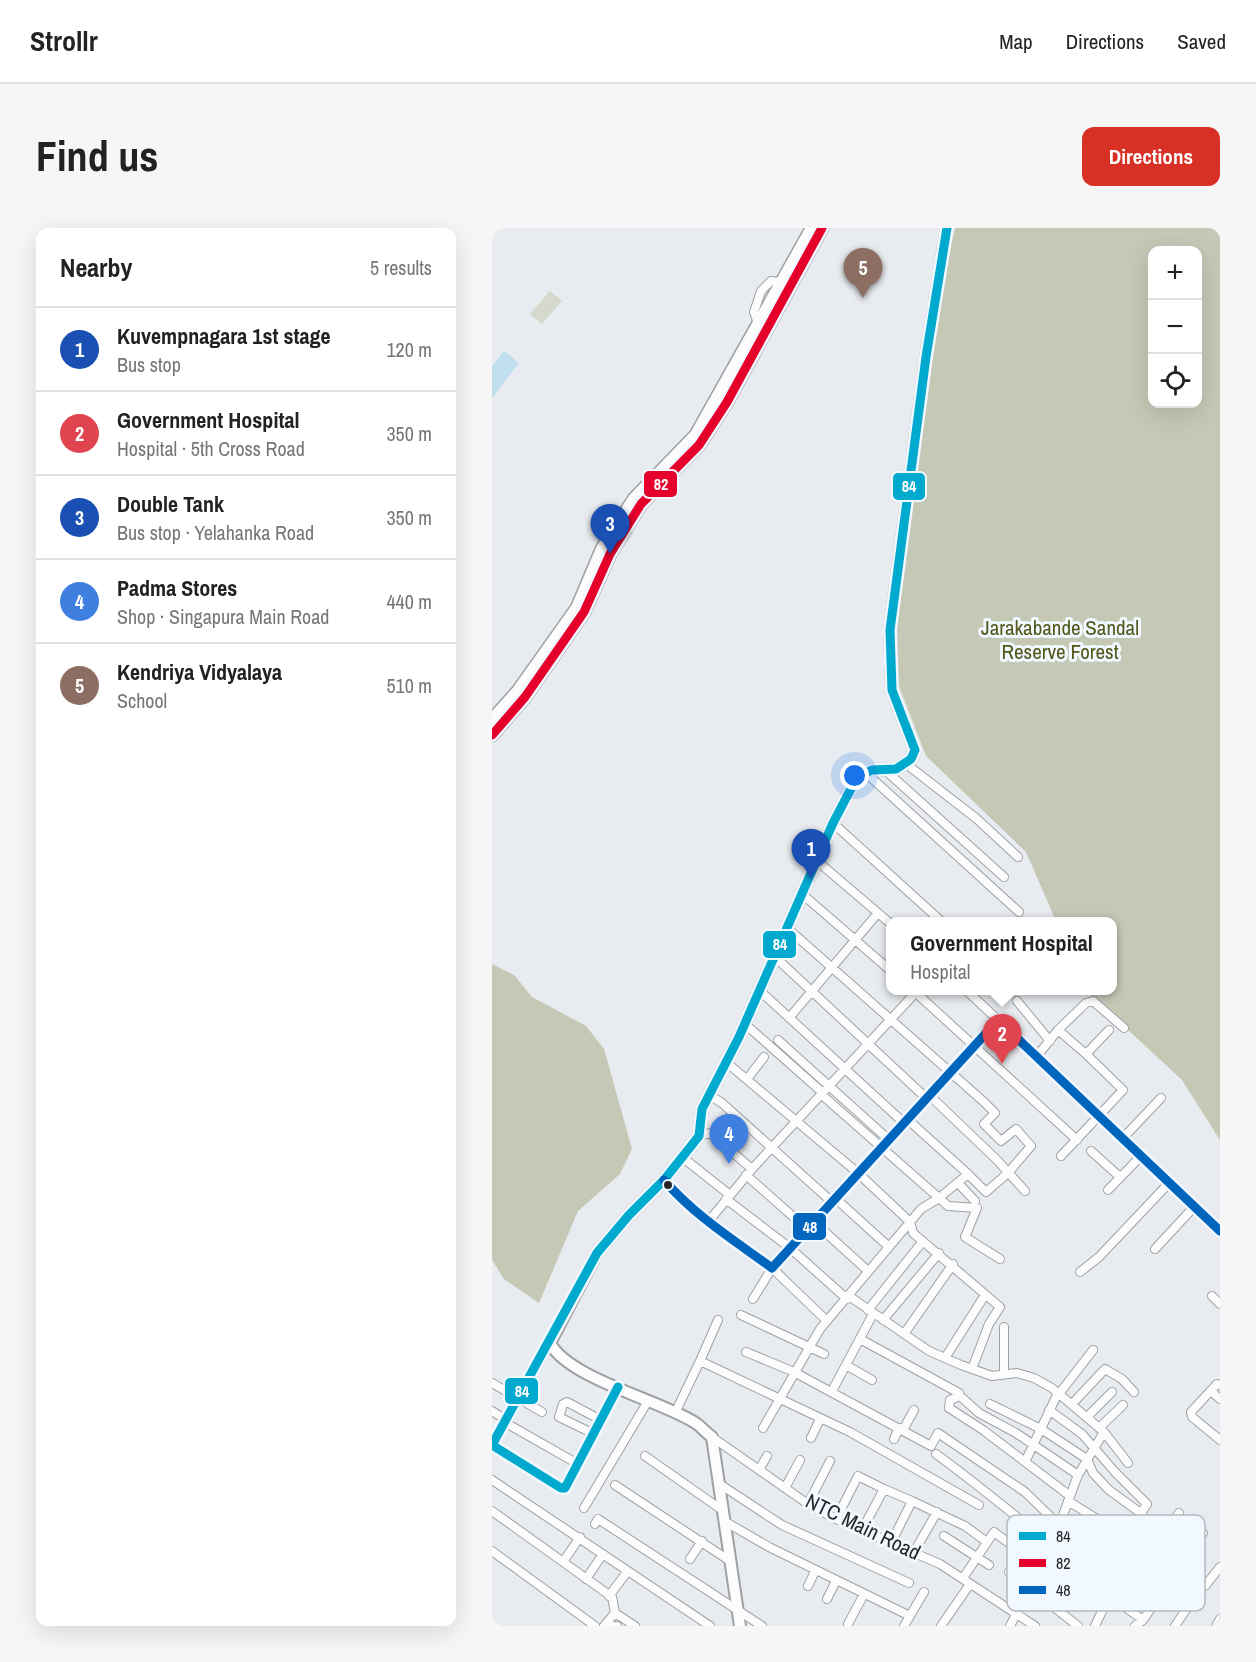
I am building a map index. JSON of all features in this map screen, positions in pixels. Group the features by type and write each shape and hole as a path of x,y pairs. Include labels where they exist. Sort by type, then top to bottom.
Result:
{"main road":[{"path":"492,720 530,675 577,608 602,549 634,499 696,435 812,228"},
{"path":"492,735 537,680 584,612 610,554 641,504 699,445 727,402 822,228"}],"street":[{"path":"618,1387 563,1489 493,1446 493,1441 597,1253 629,1215 664,1180 699,1136 702,1109 744,1023 833,823 854,783 866,773 896,769 906,763 915,750 892,690 890,630 926,357 947,228"},
{"path":"906,763 977,819 1018,857"},
{"path":"885,770 1004,877"},
{"path":"866,773 1019,912"},
{"path":"833,823 938,917"},
{"path":"816,860 886,920"},
{"path":"801,893 886,967"},
{"path":"789,1018 878,913"},
{"path":"759,990 844,1069 968,1174 986,1192 1008,1173 1031,1146 1016,1129 1001,1141 984,1124 995,1113 786,927"},
{"path":"774,956 927,1095 1025,1191"},
{"path":"708,1222 771,1147 823,1094 913,995"},
{"path":"920,995 1077,1140"},
{"path":"971,995 1220,1231"},
{"path":"1017,1001 1050,1041"},
{"path":"1037,1056 1058,1030 1086,1003 1093,1001 1124,1028"},
{"path":"753,1299 772,1268 927,1095 998,1020"},
{"path":"744,1023 880,1148 948,1206 977,1208 965,1237 1000,1259"},
{"path":"1058,1030 1123,1090 1061,1156"},
{"path":"1086,1054 1108,1030"},
{"path":"778,1040 888,1139"},
{"path":"747,1079 764,1057"},
{"path":"726,1062 858,1173 910,1222 913,1233 953,1264 1000,1307 989,1324 972,1369"},
{"path":"709,1095 888,1246"},
{"path":"1123,1138 1161,1098"},
{"path":"699,1136 710,1133 807,1229"},
{"path":"1091,1152 1120,1177"},
{"path":"1108,1190 1141,1156"},
{"path":"682,1157 848,1297 945,1358 992,1376 1017,1373 1034,1378 1059,1394 1102,1430 1128,1463"},
{"path":"763,1428 809,1346 827,1321 921,1209 939,1198 968,1174"},
{"path":"664,1180 708,1222 772,1268 827,1321"},
{"path":"958,1183 975,1201"},
{"path":"1080,1272 1099,1257 1169,1183"},
{"path":"1155,1249 1194,1207"},
{"path":"814,1222 868,1271"},
{"path":"832,1391 860,1338 870,1312 891,1277 923,1241"},
{"path":"883,1320 939,1253"},
{"path":"904,1334 939,1280 953,1264"},
{"path":"945,1358 985,1295"},
{"path":"1212,1296 1220,1304"},
{"path":"741,1315 824,1354"},
{"path":"675,1413 718,1320"},
{"path":"1004,1327 1004,1374"},
{"path":"860,1338 959,1394"},
{"path":"549,1343 556,1355 695,1423 712,1437 740,1626"},
{"path":"1025,1462 1035,1446 1049,1410 1094,1350"},
{"path":"746,1352 832,1391 931,1446 938,1433 1025,1492 1049,1515"},
{"path":"700,1361 850,1432 979,1505"},
{"path":"846,1365 872,1380"},
{"path":"1072,1404 1105,1370 1122,1379 1134,1392"},
{"path":"492,1383 542,1412"},
{"path":"1220,1385 1210,1391 1191,1412 1192,1417 1220,1440"},
{"path":"1210,1391 1220,1399"},
{"path":"1087,1417 1112,1392"},
{"path":"1078,1475 1035,1446 983,1416 960,1396 950,1400 949,1408 1025,1462 1069,1499 1093,1515"},
{"path":"584,1508 648,1401"},
{"path":"594,1434 559,1417 563,1404 567,1402 601,1420"},
{"path":"990,1404 1041,1429 1087,1459 1093,1473 1109,1490 1142,1514 1147,1504 1115,1473 1094,1446 1049,1410"},
{"path":"1063,1515 1078,1475 1102,1430 1123,1405"},
{"path":"894,1439 914,1410"},
{"path":"492,1411 578,1464"},
{"path":"811,1438 820,1419"},
{"name":"NTC Main Road","path":"712,1437 808,1503 836,1519 914,1552 963,1578 1007,1608"},
{"path":"936,1454 1013,1515"},
{"path":"645,1456 723,1516 815,1571 910,1616"},
{"path":"759,1470 767,1456"},
{"path":"785,1488 800,1460"},
{"path":"808,1503 830,1461"},
{"path":"836,1519 858,1476 965,1526 987,1542"},
{"path":"492,1480 710,1626"},
{"path":"718,1483 782,1525 909,1583"},
{"path":"615,1485 730,1561"},
{"path":"862,1530 884,1489"},
{"path":"891,1543 912,1501"},
{"path":"492,1511 613,1599 615,1613 604,1626"},
{"path":"914,1552 937,1512"},
{"path":"595,1524 598,1519 762,1626"},
{"path":"963,1578 994,1532 1007,1542"},
{"path":"944,1536 988,1565"},
{"path":"562,1562 580,1537"},
{"path":"690,1559 702,1541"},
{"path":"492,1551 595,1626"},
{"path":"586,1579 603,1554"},
{"path":"1205,1586 1220,1567"},
{"path":"808,1586 815,1571"},
{"path":"609,1596 627,1572"},
{"path":"827,1599 836,1581"},
{"path":"942,1626 970,1584"},
{"path":"904,1626 924,1592"},
{"path":"848,1624 864,1594"},
{"name":"NTC Main Road","path":"1012,1611 1035,1626"},
{"path":"1010,1626 1019,1611"},
{"path":"1059,1611 1078,1626"},
{"path":"1095,1626 1102,1611"},
{"path":"1130,1611 1143,1620"},
{"path":"1135,1626 1149,1611"},
{"path":"1175,1626 1185,1611"},
{"path":"615,1613 635,1626"},
{"path":"611,1626 618,1626"}],"shaded area":[{"path":"550,291 562,301 542,324 530,314"}],"green space":[{"name":"Jarakabande Sandal Reserve Forest","path":"955,228 1220,228 1220,1140 1182,1080 1090,995 1117,995 1117,917 1054,917 1026,852 926,756 899,686 897,627 940,303"},
{"path":"492,964 514,975 532,997 586,1026 604,1049 632,1149 620,1174 578,1211 539,1303 504,1279 492,1260"}],"water":[{"path":"504,351 519,363 492,398 492,366"}],"transit line":[{"name":"82","path":"492,735 525,697 584,612 610,554 641,504 699,445 727,402 822,228"},
{"name":"84","path":"618,1387 565,1488 561,1488 492,1445 597,1253 629,1215 664,1180 699,1136 702,1109 739,1037 833,823 854,783 861,775 872,770 896,769 911,759 915,750 892,690 890,630 926,357 947,228"},
{"name":"48","path":"664,1180 702,1217 772,1268 998,1020 1220,1231"}],"place":[{"name":"Kendriya Vidyalaya","path":"863,298"},
{"name":"Double Tank","path":"610,554"},
{"name":"Kuvempnagara 1st stage","path":"811,879"},
{"name":"Government Hospital","path":"1002,1064"},
{"name":"Padma Stores","path":"729,1164"}]}
